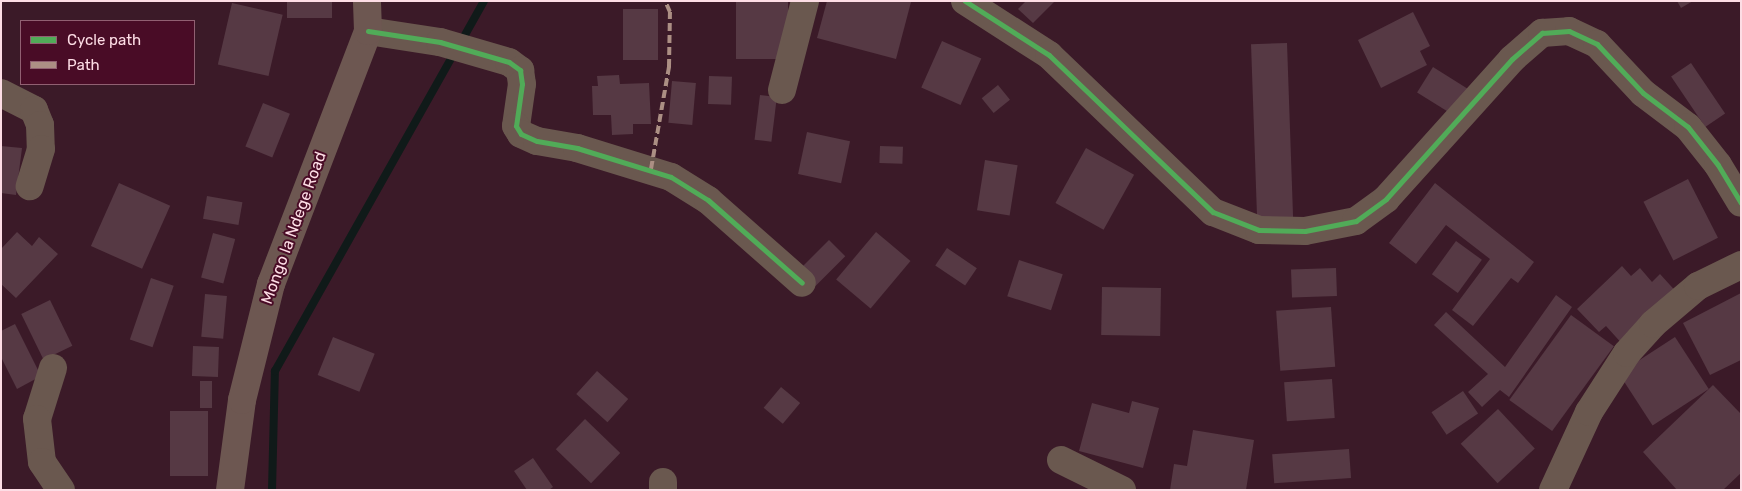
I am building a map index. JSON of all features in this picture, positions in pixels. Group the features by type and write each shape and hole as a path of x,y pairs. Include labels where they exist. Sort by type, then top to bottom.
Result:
{"street":[{"name":"Mongo la Ndege Road","path":"230,490 242,400 271,284 368,30 366,1"},
{"path":"782,90 805,1"},
{"path":"965,1 1049,55 1213,212 1259,230 1305,230 1356,221 1386,199 1512,59 1542,33 1569,31 1597,44 1643,93 1688,127 1718,165 1741,203"},
{"path":"368,30 440,42 509,62 520,70 522,84 516,126 521,134 537,140 577,148 671,177 708,200 802,283"},
{"path":"1,93 34,110 40,126 41,149 30,186"},
{"path":"1553,490 1589,412 1627,353 1653,324 1698,286 1741,265"},
{"path":"53,368 37,419 42,462 61,490"},
{"path":"1062,460 1122,490"}],"building":[{"path":"287,1 332,1 332,18 287,18"},
{"path":"736,1 788,1 788,59 736,59"},
{"path":"827,1 911,2 896,59 817,38"},
{"path":"1026,1 1055,1 1033,23 1018,9"},
{"path":"1677,1 1693,1 1681,8"},
{"path":"232,3 283,15 268,76 218,64"},
{"path":"623,9 658,9 658,60 623,60"},
{"path":"1413,12 1430,46 1420,51 1427,65 1381,88 1358,40"},
{"path":"942,41 981,58 961,105 921,88"},
{"path":"1287,43 1293,225 1257,226 1251,44"},
{"path":"1691,63 1725,114 1705,127 1671,76"},
{"path":"1433,67 1472,91 1456,117 1417,92"},
{"path":"619,75 620,84 649,83 651,124 633,124 633,134 612,135 611,115 593,115 592,86 598,86 597,76"},
{"path":"709,76 732,77 731,105 708,104"},
{"path":"672,81 696,83 692,125 668,123"},
{"path":"998,85 1010,100 994,113 982,98"},
{"path":"760,95 777,97 771,142 755,140"},
{"path":"263,103 290,114 272,157 245,147"},
{"path":"807,132 850,141 841,183 798,174"},
{"path":"1,146 22,148 16,195 1,193"},
{"path":"880,146 903,147 902,164 879,163"},
{"path":"1086,148 1134,175 1104,230 1055,203"},
{"path":"985,160 1018,165 1010,216 977,210"},
{"path":"1688,179 1718,238 1673,261 1643,202"},
{"path":"119,183 170,206 142,269 91,246"},
{"path":"1435,183 1534,262 1518,283 1511,278 1473,326 1452,310 1490,259 1446,225 1416,264 1389,243"},
{"path":"207,196 242,202 238,225 203,219"},
{"path":"17,232 32,246 39,237 58,254 16,298 1,284 1,249"},
{"path":"876,232 910,261 871,308 836,279"},
{"path":"213,233 235,239 223,283 201,277"},
{"path":"829,240 845,256 813,289 796,273"},
{"path":"1456,241 1482,260 1458,293 1432,274"},
{"path":"947,248 977,268 965,286 935,265"},
{"path":"1019,260 1063,274 1051,310 1007,296"},
{"path":"1622,266 1631,276 1640,268 1652,282 1660,274 1680,296 1625,347 1606,326 1599,332 1577,309"},
{"path":"1336,268 1337,296 1292,298 1291,270"},
{"path":"151,278 174,286 153,347 130,339"},
{"path":"1102,287 1161,288 1160,336 1101,335"},
{"path":"1741,293 1741,360 1710,375 1683,323"},
{"path":"205,294 227,296 223,339 201,337"},
{"path":"1556,295 1572,307 1509,397 1500,390 1482,407 1468,392 1488,374 1434,325 1446,312 1505,367"},
{"path":"50,300 72,346 44,360 21,314"},
{"path":"1331,307 1335,367 1280,371 1276,311"},
{"path":"1571,315 1614,346 1552,431 1509,400"},
{"path":"15,324 41,376 17,389 1,357 1,331"},
{"path":"333,337 375,354 359,392 318,375"},
{"path":"1675,337 1709,389 1653,425 1619,373"},
{"path":"193,346 219,347 218,377 192,376"},
{"path":"597,371 628,399 607,422 576,394"},
{"path":"1332,379 1335,418 1287,421 1284,382"},
{"path":"200,381 212,381 212,408 200,408"},
{"path":"1713,385 1741,414 1741,473 1723,490 1677,490 1643,452"},
{"path":"781,387 800,403 783,424 764,408"},
{"path":"1463,391 1478,413 1447,435 1431,412"},
{"path":"1132,401 1159,408 1143,468 1079,451 1092,403 1129,413"},
{"path":"1498,409 1535,448 1498,483 1461,444"},
{"path":"170,411 208,411 208,476 170,476"},
{"path":"585,419 620,453 591,483 556,449"},
{"path":"1193,430 1254,440 1246,490 1170,490 1174,464 1187,466"},
{"path":"1349,449 1351,478 1274,483 1272,454"},
{"path":"533,458 553,487 549,490 527,490 514,471"}],"waterway":[{"path":"461,42 484,1"},
{"path":"272,490 275,371 455,52"}],"marked path":[{"path":"651,169 669,67 670,12 665,1"}],"cycle path":[{"path":"965,1 1049,55 1213,212 1259,230 1305,231 1356,221 1386,199 1512,59 1542,33 1569,31 1597,44 1643,93 1688,127 1718,165 1741,203"},
{"path":"368,31 440,42 509,62 520,70 522,84 516,126 521,134 537,141 577,148 671,177 708,200 802,283"}]}
